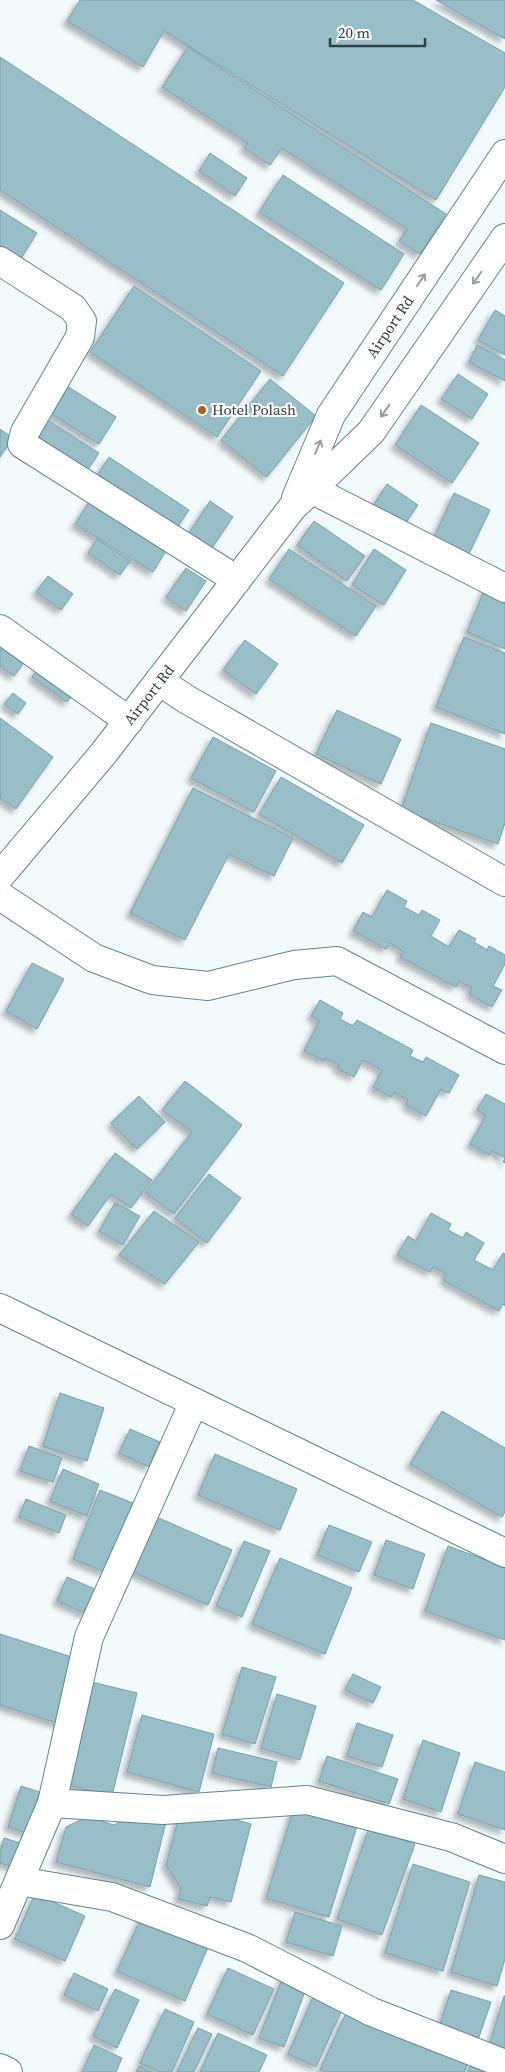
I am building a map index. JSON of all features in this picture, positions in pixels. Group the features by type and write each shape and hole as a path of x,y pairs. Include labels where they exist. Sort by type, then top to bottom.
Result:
{"street":[{"name":"Airport Rd","path":"292,508 332,415 505,154"},
{"name":"Airport Rd","path":"0,876 103,754 292,508 371,432 505,238"},
{"path":"0,262 73,308 82,321 80,337 25,432 22,444 237,580"},
{"path":"311,489 505,588"},
{"path":"0,630 128,721"},
{"path":"159,681 186,699 505,882"},
{"path":"0,896 94,958 152,980 208,986 294,965 336,961 505,1050"},
{"path":"0,1308 505,1553"},
{"path":"2,1917 52,1803 88,1637 194,1402"},
{"path":"52,1803 162,1810 307,1800 451,1837 505,1859"},
{"path":"19,1881 112,1897 247,1948 372,2012 505,2064"},
{"path":"0,2068 8,2072"}],"building":[{"path":"80,0 413,0 505,53 505,87 436,200 164,31 143,67 67,21"},
{"path":"436,0 505,0 505,39"},
{"path":"188,47 446,214 420,254 399,241 407,229 282,148 270,165 244,148 248,143 162,87"},
{"path":"0,57 344,283 283,376 0,190"},
{"path":"210,153 247,178 235,196 199,171"},
{"path":"283,175 404,254 381,290 259,212"},
{"path":"0,210 37,233 19,262 0,250"},
{"path":"134,286 261,371 217,437 90,352"},
{"path":"495,310 505,316 505,355 478,340"},
{"path":"477,345 505,360 505,381 469,362"},
{"path":"458,374 488,394 472,419 441,399"},
{"path":"270,379 316,416 267,477 221,440"},
{"path":"67,386 116,417 99,444 50,413"},
{"path":"421,405 479,443 452,483 395,445"},
{"path":"45,418 99,453 85,474 31,439"},
{"path":"0,429 13,438 0,457"},
{"path":"109,457 189,510 173,534 93,482"},
{"path":"387,484 418,505 401,530 371,509"},
{"path":"454,493 490,510 467,558 432,542"},
{"path":"91,499 169,546 153,572 75,524"},
{"path":"210,501 233,517 208,554 185,539"},
{"path":"314,521 365,556 347,581 297,545"},
{"path":"97,539 130,561 120,575 88,553"},
{"path":"289,549 376,606 356,636 269,579"},
{"path":"374,549 406,570 384,605 352,585"},
{"path":"186,568 206,581 186,611 166,597"},
{"path":"48,576 73,594 61,610 36,592"},
{"path":"487,584 505,593 505,649 467,632"},
{"path":"464,637 505,653 505,734 436,707"},
{"path":"245,640 278,664 256,694 223,670"},
{"path":"0,641 26,660 14,676 0,666"},
{"path":"41,664 76,690 67,702 32,677"},
{"path":"13,693 26,703 18,714 4,704"},
{"path":"337,710 401,739 381,784 316,754"},
{"path":"0,718 53,757 16,809 0,798"},
{"path":"431,723 505,749 505,823 498,844 401,810"},
{"path":"213,737 276,771 254,812 191,778"},
{"path":"281,777 364,825 342,863 259,814"},
{"path":"193,788 293,838 274,876 229,854 185,940 130,913"},
{"path":"387,890 407,901 404,907 419,915 422,910 440,920 431,936 449,947 459,930 476,939 474,942 487,950 489,946 505,955 505,964 493,986 502,990 492,1007 469,994 472,988 459,981 456,987 400,957 403,951 390,943 386,949 353,931 363,912 372,917"},
{"path":"32,963 64,979 37,1029 6,1011"},
{"path":"320,1000 343,1013 340,1019 353,1026 357,1020 413,1050 410,1056 423,1062 426,1057 459,1075 449,1093 441,1089 426,1116 406,1105 408,1100 394,1092 391,1097 373,1087 382,1070 363,1060 354,1077 337,1068 339,1065 326,1058 324,1061 304,1051 319,1021 311,1016"},
{"path":"185,1081 242,1125 174,1214 145,1192 192,1132 162,1110"},
{"path":"486,1094 505,1104 505,1158 492,1151 490,1155 470,1144 486,1115 477,1110"},
{"path":"139,1096 165,1122 137,1149 111,1123"},
{"path":"115,1153 152,1180 131,1208 111,1194 88,1226 71,1214"},
{"path":"209,1174 241,1198 207,1243 175,1218"},
{"path":"115,1203 140,1216 123,1245 99,1231"},
{"path":"154,1211 199,1242 165,1284 119,1255"},
{"path":"431,1213 451,1224 448,1230 463,1238 466,1232 484,1243 474,1260 493,1270 503,1253 505,1254 505,1306 503,1304 499,1311 443,1280 447,1274 433,1267 430,1272 397,1255 408,1236 416,1241"},
{"path":"60,1393 104,1408 87,1461 43,1446"},
{"path":"442,1411 505,1448 505,1512 502,1517 410,1464"},
{"path":"130,1429 160,1442 149,1467 119,1453"},
{"path":"29,1446 62,1458 53,1482 20,1471"},
{"path":"215,1454 297,1489 280,1530 198,1495"},
{"path":"63,1469 99,1484 87,1516 50,1501"},
{"path":"100,1490 133,1503 105,1572 73,1559"},
{"path":"26,1499 66,1515 59,1533 19,1517"},
{"path":"152,1515 232,1550 208,1605 128,1570"},
{"path":"329,1525 372,1542 359,1572 317,1555"},
{"path":"386,1540 425,1554 413,1589 374,1575"},
{"path":"244,1541 270,1551 242,1617 216,1606"},
{"path":"448,1546 505,1567 505,1640 425,1611"},
{"path":"280,1558 352,1588 325,1654 252,1624"},
{"path":"67,1577 97,1590 87,1614 57,1601"},
{"path":"0,1634 81,1660 60,1724 0,1705"},
{"path":"242,1667 276,1677 255,1744 222,1734"},
{"path":"353,1674 381,1687 373,1703 345,1690"},
{"path":"87,1681 137,1693 112,1796 62,1784"},
{"path":"277,1694 316,1706 300,1760 261,1748"},
{"path":"142,1715 214,1734 199,1792 127,1772"},
{"path":"357,1723 393,1735 382,1767 347,1756"},
{"path":"423,1740 460,1753 441,1812 403,1799"},
{"path":"218,1748 277,1762 271,1787 212,1773"},
{"path":"327,1756 398,1779 389,1804 319,1781"},
{"path":"475,1762 505,1772 505,1830 458,1814"},
{"path":"21,1786 49,1795 36,1836 8,1827"},
{"path":"294,1807 357,1826 329,1917 266,1898"},
{"path":"180,1813 214,1814 251,1824 231,1902 210,1897 207,1906 178,1899 181,1888 166,1865"},
{"path":"87,1817 114,1825 130,1817 166,1822 150,1887 56,1862 66,1827"},
{"path":"369,1828 415,1844 382,1935 337,1919"},
{"path":"4,1838 27,1845 21,1869 0,1863 0,1852"},
{"path":"413,1864 470,1882 443,1971 385,1953"},
{"path":"479,1875 505,1882 505,1959 497,1986 451,1972"},
{"path":"35,1894 85,1916 65,1961 15,1939"},
{"path":"144,1911 211,1940 185,2001 117,1971"},
{"path":"295,1912 342,1926 333,1956 286,1942"},
{"path":"228,1968 274,1989 253,2035 207,2014"},
{"path":"285,1972 309,1981 284,2047 259,2038"},
{"path":"74,1973 108,1989 98,2011 64,1995"},
{"path":"318,1986 347,1999 316,2067 288,2054"},
{"path":"115,1989 139,2000 117,2048 93,2036"},
{"path":"451,1990 491,2002 478,2040 439,2027"},
{"path":"505,1996 505,2048 490,2043"},
{"path":"165,2009 194,2022 172,2072 160,2072 140,2063"},
{"path":"346,2013 470,2059 464,2072 325,2072 320,2070"},
{"path":"198,2028 212,2034 194,2072 177,2072"},
{"path":"218,2033 267,2055 259,2072 200,2072"},
{"path":"94,2045 122,2058 116,2072 82,2072"},
{"path":"472,2061 498,2072 468,2072"},
{"path":"139,2066 151,2072 136,2072"}],"place":[{"name":"Hotel Polash","path":"202,410"}]}
